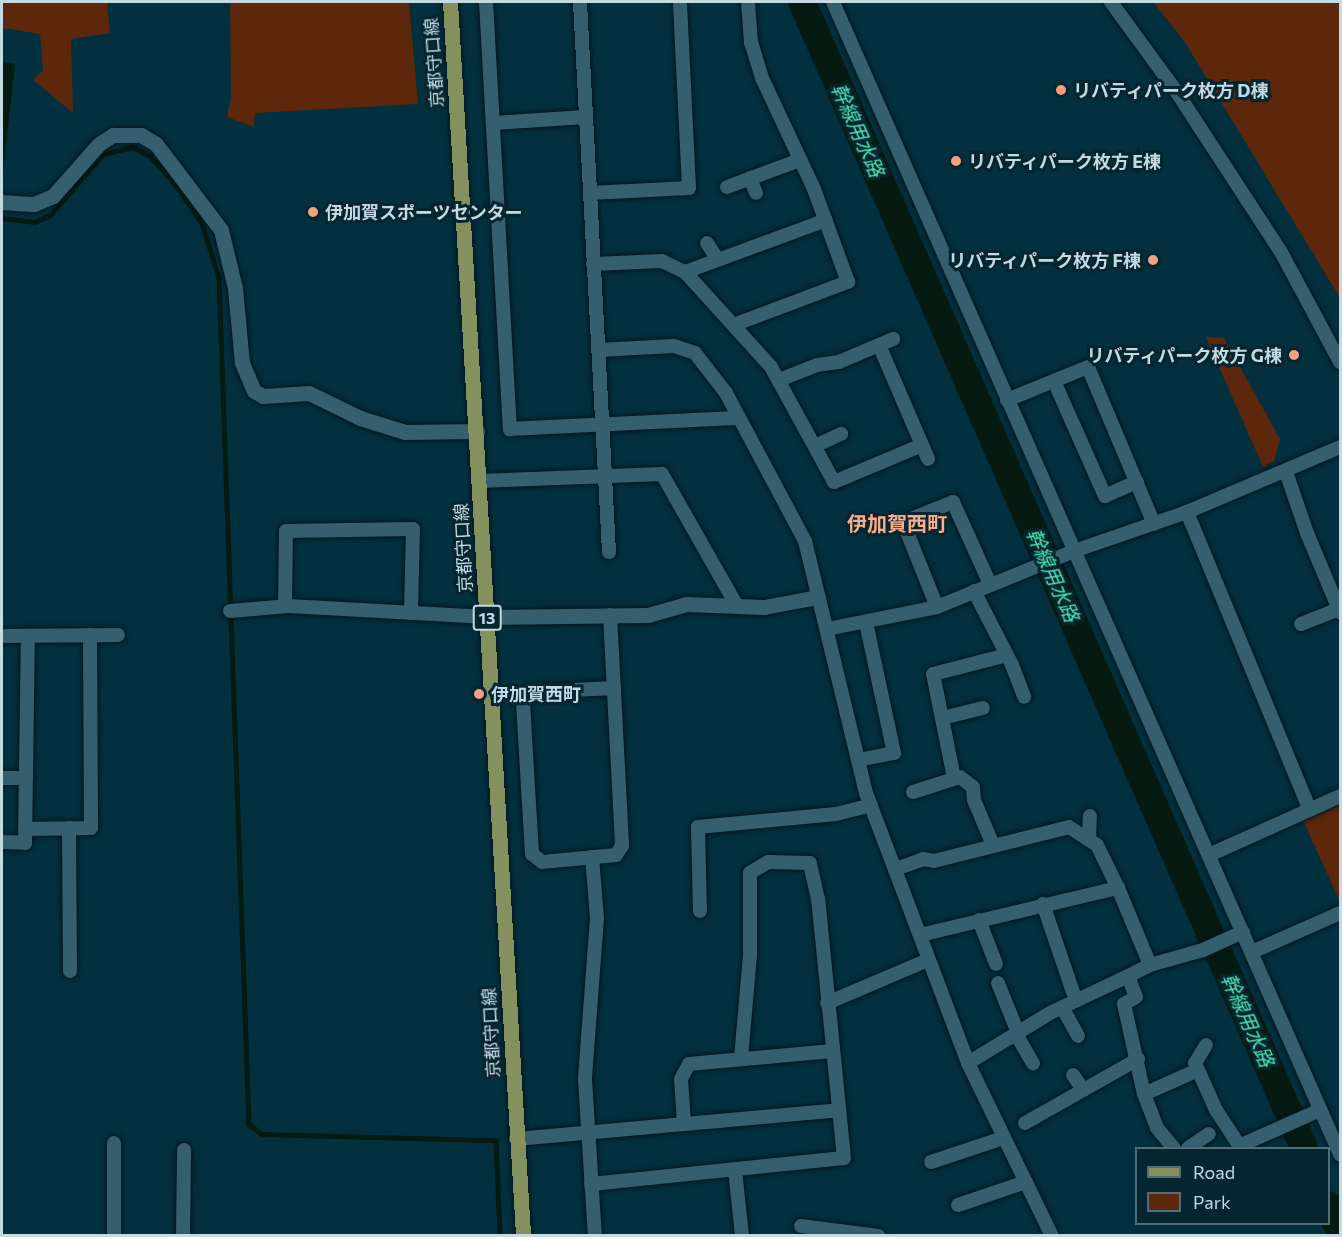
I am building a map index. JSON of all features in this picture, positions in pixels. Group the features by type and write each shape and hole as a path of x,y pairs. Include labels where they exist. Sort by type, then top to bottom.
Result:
{"main road":[{"name":"京都守口線","path":"450,2 477,431 522,1236"}],"street":[{"path":"486,2 510,429 739,418"},
{"path":"580,2 609,552"},
{"path":"590,193 689,188 680,2"},
{"path":"736,324 848,282 826,220 762,78 752,43 748,2"},
{"path":"833,2 1341,1154"},
{"path":"1111,2 1176,91 1281,252 1341,362"},
{"path":"493,123 586,117"},
{"path":"2,202 34,204 53,196 99,144 113,135 141,135 156,144 221,230 235,288 242,363 254,391 263,396 309,393 360,418 405,432 477,431"},
{"path":"727,187 800,160"},
{"path":"750,178 756,194"},
{"path":"685,272 826,220"},
{"path":"707,243 718,260"},
{"path":"593,264 662,261 685,272 736,324 778,380 834,482 922,445"},
{"path":"778,380 893,339"},
{"path":"879,345 928,459"},
{"path":"598,350 674,346 695,353 726,393 805,541 871,805 968,1063 1049,1234"},
{"path":"1007,400 1088,367 1154,524"},
{"path":"1054,381 1105,496 1137,482"},
{"path":"815,446 842,434"},
{"path":"827,629 866,622 895,613 937,607 1074,551 1187,512 1341,447"},
{"path":"1286,472 1307,533 1340,610 1301,624"},
{"path":"479,481 662,474 736,604"},
{"path":"937,607 903,522 953,502 990,584"},
{"path":"1187,512 1310,810"},
{"path":"285,606 286,531 413,529 411,613"},
{"path":"974,591 1007,655 1024,697"},
{"path":"230,611 285,606 487,617 648,615 686,604 736,604 764,607 818,597"},
{"path":"610,615 614,688 622,846 616,855 542,862 532,854 524,701 530,692 614,688"},
{"path":"858,760 894,753 866,622"},
{"path":"25,828 91,828 90,635"},
{"path":"2,636 118,635"},
{"path":"2,842 25,843 28,636"},
{"path":"954,778 933,674 1007,655"},
{"path":"942,718 983,708"},
{"path":"913,792 960,777 973,788 974,800 993,845"},
{"path":"2,778 26,778"},
{"path":"1209,855 1341,796"},
{"path":"700,911 698,827 836,814 871,805"},
{"path":"1089,840 1090,816"},
{"path":"896,869 923,859 934,861 1069,827 1097,845 1118,888 1150,965"},
{"path":"69,828 70,971"},
{"path":"592,857 597,918 586,1032 588,1132 595,1236"},
{"path":"591,1184 844,1158 826,1003 818,899 810,863 768,862 750,873 750,955 741,1057"},
{"path":"920,935 1118,888"},
{"path":"1043,904 1073,992"},
{"path":"1252,952 1341,913"},
{"path":"980,920 996,964"},
{"path":"968,1063 1062,1007 1150,965 1203,950 1243,932"},
{"path":"826,1003 928,960"},
{"path":"1128,976 1136,998 1124,1004 1144,1094 1157,1128 1172,1147"},
{"path":"998,983 1017,1034 1033,1064"},
{"path":"1062,1007 1078,1036"},
{"path":"1206,1045 1195,1063 1216,1110 1240,1147 1320,1110"},
{"path":"684,1124 681,1079 689,1064 741,1057 832,1051"},
{"path":"1025,1124 1138,1059"},
{"path":"1144,1094 1198,1070"},
{"path":"1074,1075 1083,1090"},
{"path":"516,1139 839,1110"},
{"path":"1191,1147 1209,1134"},
{"path":"930,1162 1003,1138"},
{"path":"114,1143 114,1236"},
{"path":"183,1236 184,1150"},
{"path":"735,1170 742,1236"},
{"path":"958,1205 1026,1182"},
{"path":"801,1226 817,1232 878,1236"}],"green space":[{"path":"2,2 107,2 110,33 71,39 73,113 33,80 43,70 40,34 2,28"},
{"path":"230,2 409,2 418,104 255,113 254,127 227,117 231,98"},
{"path":"1153,2 1340,2 1340,298 1184,41"},
{"path":"1206,337 1224,338 1280,439 1274,461 1263,467"},
{"path":"1340,801 1340,902 1302,818"}],"shaded area":[{"path":"2,62 15,64 2,182"}],"waterway":[{"name":"幹線用水路","path":"802,2 1304,1147"},
{"path":"2,218 35,222 50,215 103,154 133,147 150,156 173,181 202,223 219,278 249,1124 262,1134 496,1140 500,1236"},
{"name":"幹線用水路","path":"1330,1210 1340,1232"}],"place":[{"name":"リバティパーク枚方 D棟","path":"1061,90"},
{"name":"リバティパーク枚方 E棟","path":"956,161"},
{"name":"伊加賀スポーツセンター","path":"313,212"},
{"name":"リバティパーク枚方 F棟","path":"1153,260"},
{"name":"リバティパーク枚方 G棟","path":"1294,355"},
{"name":"伊加賀西町","path":"479,694"}],"district":[{"name":"伊加賀西町","path":"897,523"}]}
